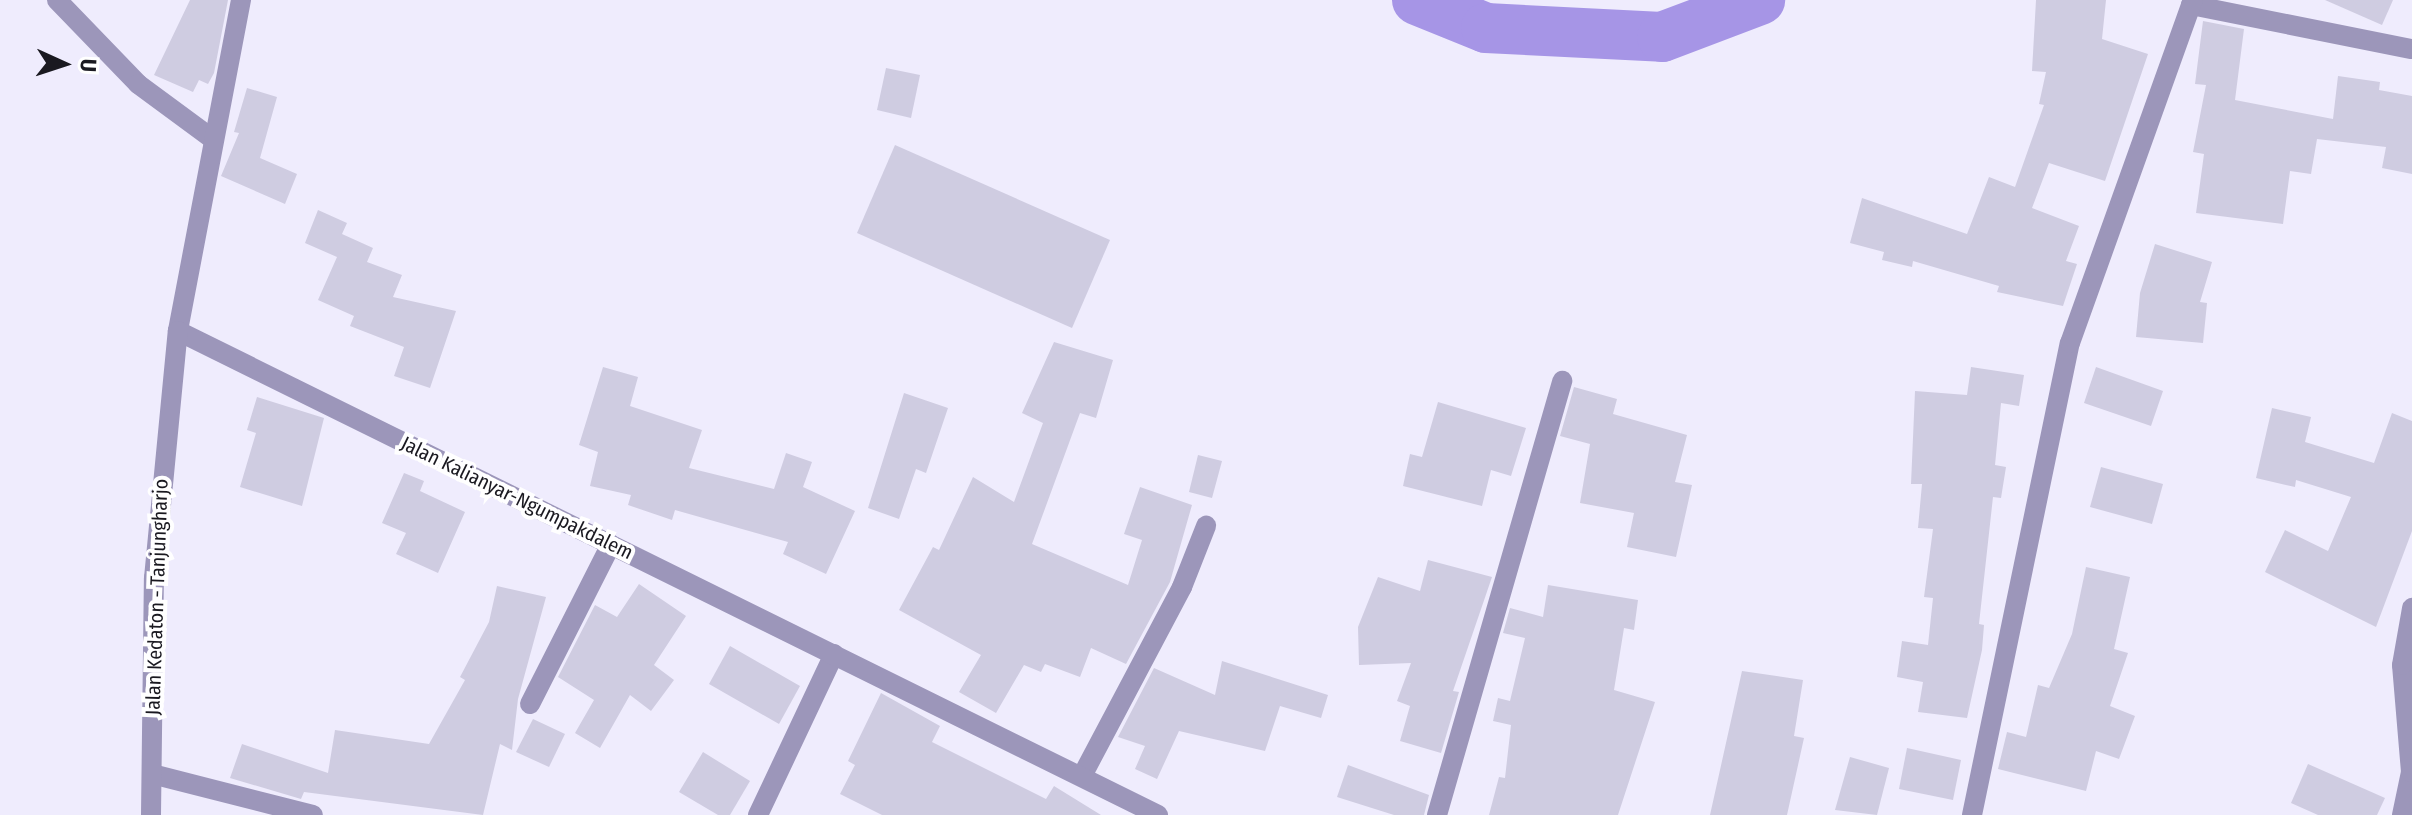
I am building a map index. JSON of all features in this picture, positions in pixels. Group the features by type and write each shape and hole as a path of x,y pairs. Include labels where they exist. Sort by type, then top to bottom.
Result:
{"street":[{"path":"57,0 138,84 212,151"},
{"path":"178,331 241,0"},
{"path":"1972,815 2070,343 2192,3 2412,49"},
{"name":"Jalan Kalianyar-Ngumpakdalem","path":"178,331 1158,815"},
{"name":"Jalan Kedaton - Tanjungharjo","path":"151,815 154,578 178,331"},
{"path":"1437,815 1562,381"},
{"path":"1082,776 1182,587 1206,526"},
{"path":"530,704 611,544"},
{"path":"2402,815 2411,772 2402,665 2412,608"},
{"path":"758,815 834,654"},
{"path":"152,774 313,815"}],"building":[{"path":"190,0 228,0 214,73 208,84 199,80 193,92 154,75"},
{"path":"2036,0 2106,0 2102,39 2148,54 2105,181 2049,163 2032,208 2079,226 2066,261 2077,264 2063,306 1997,292 1999,286 1913,261 1912,267 1882,260 1884,252 1850,243 1862,198 1967,234 1989,177 2015,187 2044,105 2039,104 2046,72 2032,71"},
{"path":"2325,0 2393,0 2382,25"},
{"path":"2203,21 2244,29 2235,100 2333,119 2338,76 2380,82 2379,90 2412,96 2412,174 2382,168 2386,147 2317,139 2311,174 2290,171 2283,224 2196,213 2204,154 2193,152 2206,85 2195,84"},
{"path":"886,68 920,75 911,118 877,110"},
{"path":"247,88 277,97 260,158 297,174 285,204 221,176 239,133 234,132"},
{"path":"895,145 1110,240 1072,328 857,233"},
{"path":"318,210 347,223 342,234 373,248 367,262 402,275 393,297 456,311 430,388 394,376 404,347 350,326 354,316 318,300 337,257 305,243"},
{"path":"2155,244 2212,262 2200,302 2207,303 2203,343 2136,337 2140,293"},
{"path":"1054,342 1113,360 1096,418 1080,413 1032,544 1128,585 1142,540 1124,534 1140,487 1192,505 1170,582 1126,664 1091,648 1080,677 1045,664 1041,672 1024,665 996,713 959,692 981,655 899,610 933,547 939,550 973,477 1014,502 1043,423 1022,413"},
{"path":"603,367 638,377 630,406 702,430 689,468 774,489 786,453 812,462 803,487 855,511 826,574 783,554 788,542 675,510 672,520 628,505 631,495 590,486 598,452 579,445"},
{"path":"1971,367 2024,375 2019,406 2001,403 1995,465 2006,467 2001,498 1993,497 1979,624 1984,625 1982,650 1967,718 1918,712 1923,682 1897,677 1902,641 1928,645 1933,598 1924,597 1933,529 1918,528 1922,484 1911,484 1915,391 1967,395"},
{"path":"2096,367 2163,391 2151,426 2084,403"},
{"path":"1574,387 1617,399 1613,414 1687,435 1675,482 1692,485 1676,557 1627,547 1634,513 1580,503 1590,444 1560,436"},
{"path":"904,393 948,408 926,473 916,469 899,519 868,508"},
{"path":"257,397 324,418 302,506 240,487 256,433 247,430"},
{"path":"1438,402 1526,428 1511,476 1491,470 1482,506 1403,486 1410,454 1422,457"},
{"path":"2272,408 2311,417 2305,442 2374,463 2392,413 2412,421 2412,531 2376,627 2265,572 2285,530 2328,551 2351,497 2296,480 2295,487 2256,478"},
{"path":"1198,455 1222,461 1212,498 1189,492"},
{"path":"2101,467 2163,484 2152,524 2090,507"},
{"path":"404,473 424,481 420,491 465,512 438,573 396,554 406,533 382,523"},
{"path":"1428,560 1492,577 1453,691 1459,692 1441,753 1400,741 1410,706 1397,701 1411,663 1359,665 1358,627 1378,577 1420,591"},
{"path":"2086,567 2130,577 2114,649 2128,653 2110,706 2135,716 2119,759 2096,751 2086,791 1998,769 2007,732 2026,737 2038,685 2049,688 2072,634"},
{"path":"639,584 686,616 654,665 674,680 651,711 630,695 600,748 575,733 594,700 558,677 595,605 617,617"},
{"path":"1548,585 1638,600 1634,630 1624,628 1614,690 1655,702 1618,815 1489,815 1499,777 1505,778 1511,725 1493,721 1498,698 1510,701 1525,638 1503,633 1510,608 1543,617"},
{"path":"497,586 546,597 518,699 512,750 500,744 483,815 304,792 301,799 230,778 242,744 328,773 335,730 429,744 465,680 460,677 489,622"},
{"path":"730,646 800,686 779,724 709,684"},
{"path":"1222,661 1328,695 1321,718 1280,706 1265,751 1179,731 1157,779 1135,769 1145,746 1118,737 1154,668 1215,695"},
{"path":"1742,671 1803,680 1794,736 1804,738 1787,815 1710,815"},
{"path":"881,693 940,726 932,742 1046,799 1054,786 1101,815 882,815 840,794 855,765 848,761"},
{"path":"533,719 565,734 549,767 516,752"},
{"path":"1907,748 1961,760 1953,800 1899,789"},
{"path":"703,752 750,781 730,815 718,815 679,792"},
{"path":"1850,757 1889,768 1877,815 1835,810"},
{"path":"2308,764 2385,798 2377,815 2318,815 2291,803"},
{"path":"1348,765 1429,795 1424,815 1394,815 1337,797"}],"waterway":[{"path":"1417,0 1486,28 1662,37 1760,0"}]}
